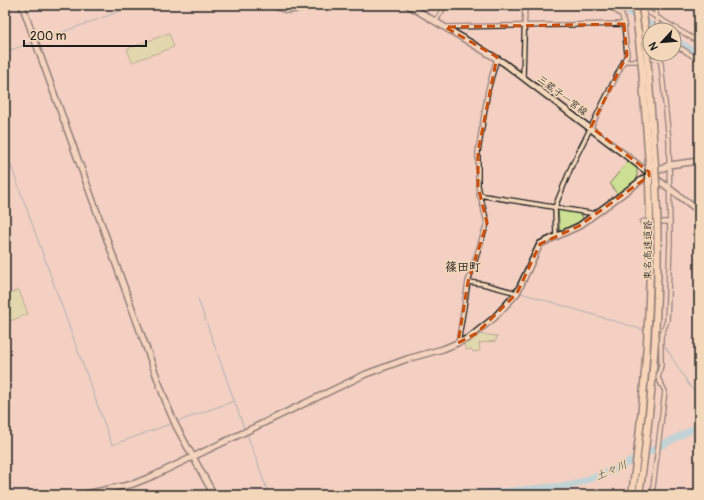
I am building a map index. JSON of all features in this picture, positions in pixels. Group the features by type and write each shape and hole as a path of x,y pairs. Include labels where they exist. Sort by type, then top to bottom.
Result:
{"highway":[{"name":"東名高速道路","path":"639,6 638,27 652,165 656,184 657,271 652,380 646,450 639,495"},
{"name":"東名高速道路","path":"639,6 645,22"},
{"name":"東名高速道路","path":"632,495 638,454 648,328 650,182 652,165 649,62"}],"street":[{"path":"22,5 166,404 176,426 214,495"},
{"path":"270,5 286,11 305,7 330,5"},
{"name":"三蔵子一宮線","path":"409,5 497,58 699,210"},
{"path":"435,22 442,11 442,5"},
{"path":"523,77 525,5"},
{"path":"556,236 555,207 572,165 627,55 622,15 608,5"},
{"path":"655,5 657,22"},
{"path":"639,6 656,18 699,42"},
{"path":"444,27 624,24"},
{"path":"682,49 699,60"},
{"path":"458,343 468,282 487,223 479,195 478,152 481,125 488,90 497,58"},
{"path":"624,61 636,61"},
{"path":"652,495 665,391 658,378 661,365 661,336 667,321 670,222 667,113 660,62"},
{"path":"81,495 133,484 386,365 443,349 477,333 517,293 537,248 545,241 579,226 643,179 669,165 699,161"},
{"path":"479,195 597,214"},
{"path":"663,222 670,222"},
{"path":"468,282 483,284 517,293"}],"highlighted area":[{"path":"624,24 627,55 591,127 649,172 649,176 579,226 540,244 517,293 477,333 458,343 468,282 487,223 478,186 478,152 497,57 445,27"}],"green space":[{"path":"169,33 174,47 132,62 127,49"},
{"path":"629,160 637,166 637,181 618,196 610,183"},
{"path":"558,210 582,214 583,221 560,233"},
{"path":"19,290 28,314 5,323 5,295"},
{"path":"478,334 497,336 496,341 479,343 480,351 473,352 471,349 466,350 463,343"}],"waterway":[{"path":"38,41 137,5"},
{"path":"263,5 289,14 347,5"},
{"path":"617,5 646,22"},
{"path":"5,52 33,42"},
{"path":"682,44 699,55"},
{"path":"5,149 112,445 173,423"},
{"path":"521,293 644,330"},
{"path":"198,299 244,428"},
{"path":"663,343 689,385 699,397"},
{"path":"176,422 234,401"},
{"name":"土々川","path":"468,495 573,485 618,468 699,426"},
{"path":"247,434 269,495"},
{"path":"565,495 573,485"}],"district":[{"name":"篠田町","path":"463,267"}]}
